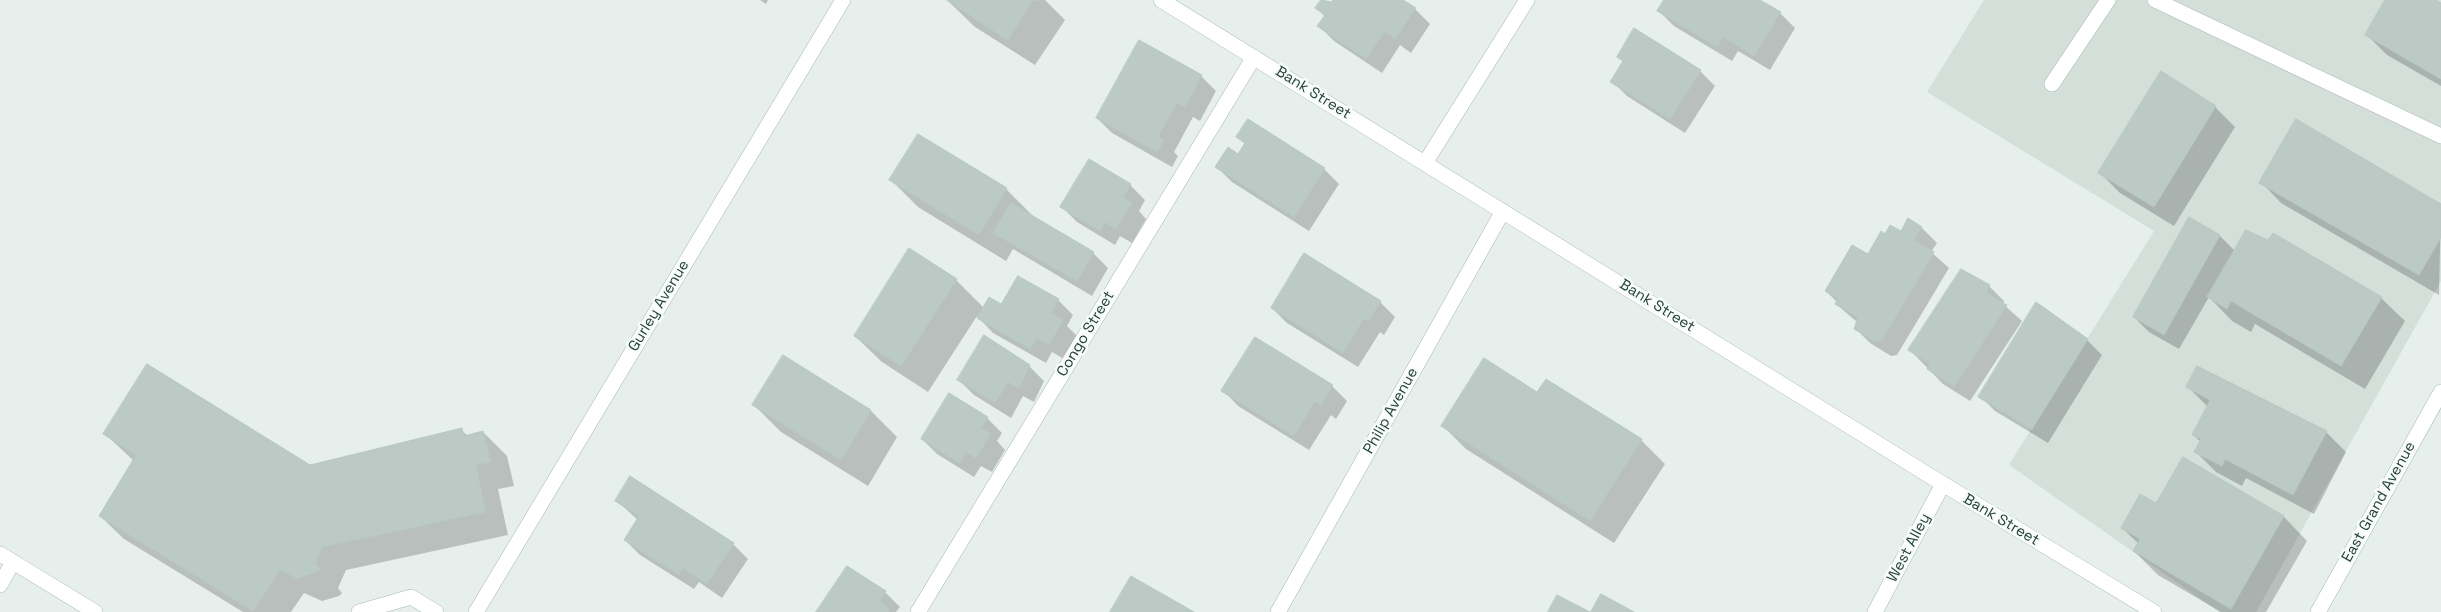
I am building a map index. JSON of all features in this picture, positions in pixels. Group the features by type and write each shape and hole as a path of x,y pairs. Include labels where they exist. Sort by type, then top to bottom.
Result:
{"street":[{"name":"Gurley Avenue","path":"476,612 843,0"},
{"name":"Bank Street","path":"1161,0 1503,210 1942,484 2154,612"},
{"path":"1425,163 1527,0"},
{"path":"2052,84 2108,0"},
{"path":"2155,0 2441,136"},
{"name":"Congo Street","path":"918,612 1254,57"},
{"name":"Philip Avenue","path":"1278,612 1503,210"},
{"name":"East Grand Avenue","path":"2318,612 2441,392"},
{"name":"West Alley","path":"1875,612 1942,484"},
{"path":"0,585 6,558 95,612"},
{"path":"359,612 411,597 436,612"}],"shaded area":[{"path":"1984,0 2441,0 2441,281 2256,612 2219,612 2009,465 2154,231 1927,92"}],"building":[{"path":"947,0 1033,0 1008,40"},
{"path":"1321,0 1332,2 1333,0 1403,0 1416,8 1395,39 1385,31 1366,59 1317,26 1325,15 1315,8"},
{"path":"1664,0 1760,0 1781,12 1754,56 1723,37 1717,47 1657,11"},
{"path":"2385,0 2436,0 2441,3 2441,79 2365,35"},
{"path":"1634,28 1701,70 1670,119 1610,82 1623,61 1617,57"},
{"path":"1139,40 1202,75 1185,107 1177,102 1158,137 1164,140 1157,152 1096,118"},
{"path":"2161,71 2216,106 2154,207 2098,173"},
{"path":"1248,119 1325,168 1294,217 1215,167 1228,147 1238,154 1245,143 1236,137"},
{"path":"2296,119 2441,204 2441,237 2419,275 2259,183"},
{"path":"918,134 1007,188 979,235 889,180"},
{"path":"1089,159 1131,184 1123,198 1132,203 1116,229 1105,222 1100,231 1060,207"},
{"path":"1011,203 1094,252 1077,281 993,233"},
{"path":"2189,217 2220,235 2164,335 2133,317"},
{"path":"1908,218 1922,227 1914,240 1934,252 1882,340 1875,341 1854,329 1858,317 1835,304 1838,299 1825,291 1852,245 1868,254 1881,231 1885,234 1890,225 1901,231"},
{"path":"2246,230 2268,240 2273,233 2382,297 2341,366 2231,301 2227,309 2207,297"},
{"path":"909,248 957,279 901,366 854,336"},
{"path":"1304,253 1381,301 1368,321 1364,318 1343,353 1271,308"},
{"path":"1961,269 1990,285 1986,293 2007,305 1954,387 1927,369 1930,364 1908,350"},
{"path":"1018,276 1059,299 1051,313 1063,320 1049,345 1037,338 1030,349 977,318 989,297 1001,304"},
{"path":"2036,302 2088,339 2032,429 1978,397"},
{"path":"984,335 1030,365 1019,388 1008,382 995,403 957,380"},
{"path":"1255,337 1333,385 1321,405 1315,401 1294,436 1221,391"},
{"path":"783,355 871,410 841,460 752,405"},
{"path":"1484,358 1537,392 1546,379 1642,439 1590,521 1441,426"},
{"path":"147,364 310,465 462,428 464,436 483,431 491,462 476,465 485,512 322,547 315,564 320,569 315,573 297,578 280,570 253,611 99,516 136,455 103,434"},
{"path":"2197,366 2327,431 2293,495 2225,459 2222,466 2194,452 2201,439 2192,435 2210,400 2186,387"},
{"path":"949,393 988,417 981,428 991,434 976,458 966,452 959,463 921,439"},
{"path":"2183,457 2284,516 2231,609 2133,551 2140,539 2121,528 2140,494 2156,503"},
{"path":"630,476 734,543 707,584 683,568 679,575 624,540 639,516 615,501"},
{"path":"847,566 886,591 879,601 890,609 888,612 816,612"},
{"path":"1131,576 1194,612 1110,612"},
{"path":"1601,594 1634,612 1591,612"},
{"path":"1557,595 1590,612 1548,612"}]}
